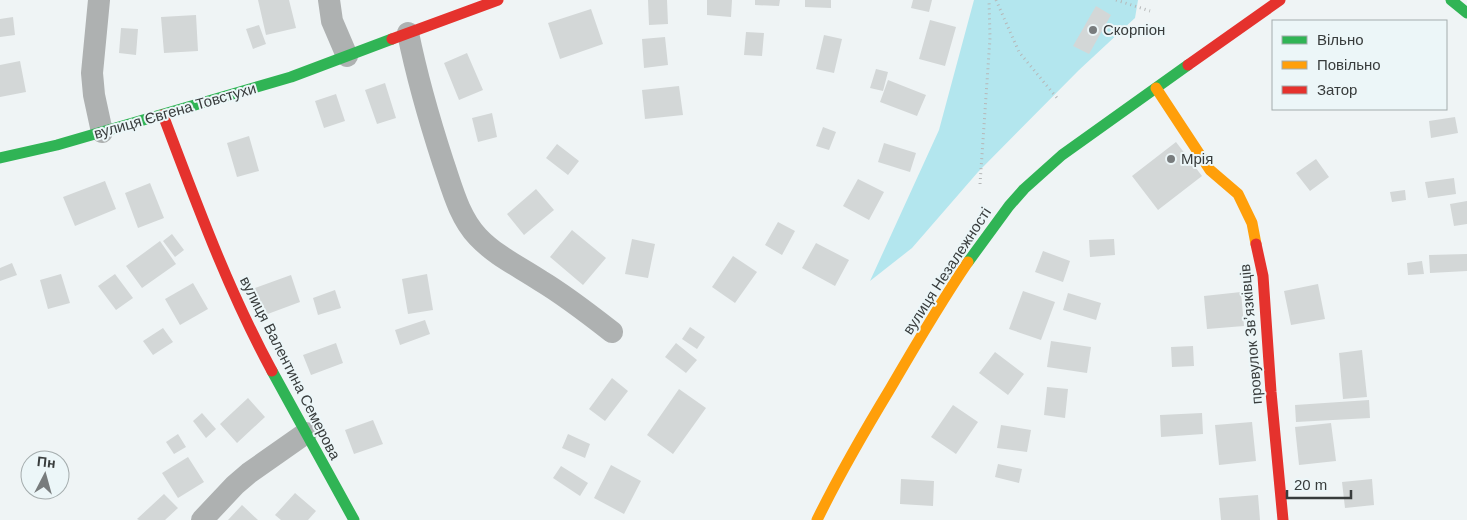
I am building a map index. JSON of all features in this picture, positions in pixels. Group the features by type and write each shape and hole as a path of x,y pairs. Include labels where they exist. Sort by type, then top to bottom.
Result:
{"street":[{"path":"99,0 92,73 94,95 102,132"},
{"path":"329,0 332,21 346,56"},
{"name":"вулиця Євгена Товстухи","path":"0,158 48,147 273,83 498,0"},
{"name":"вулиця Незалежності","path":"817,520 875,414 943,299 993,226 1024,189 1062,155 1280,0"},
{"path":"1451,0 1467,13"},
{"path":"408,33 417,79 432,129 457,202 472,230 498,254 570,300 612,332"},
{"name":"провулок Звʼязківців","path":"1156,88 1210,170 1238,194 1252,223 1263,276 1271,392 1283,520"},
{"name":"вулиця Валентина Семерова","path":"163,114 196,206 241,311 354,520"},
{"path":"202,520 236,485 262,462 306,433"}],"path":[{"path":"980,184 990,38 990,0"},
{"path":"996,0 1019,52 1057,98"},
{"path":"1116,0 1150,11"}],"shaded area":[{"path":"974,0 1138,0 1135,18 1079,70 978,172 912,248 870,281 939,130"}],"building":[{"path":"258,0 289,0 296,28 266,35"},
{"path":"648,0 667,0 668,24 649,25"},
{"path":"707,0 732,0 731,17 707,15"},
{"path":"755,0 780,0 779,6 755,5"},
{"path":"805,0 831,0 831,8 805,7"},
{"path":"913,0 932,0 929,12 911,8"},
{"path":"1096,6 1111,15 1089,54 1073,46"},
{"path":"591,9 603,44 560,59 548,23"},
{"path":"196,15 198,51 164,53 161,17"},
{"path":"13,17 15,35 0,37 0,19"},
{"path":"930,20 956,27 945,66 919,59"},
{"path":"259,25 266,44 253,49 246,29"},
{"path":"121,28 138,29 136,55 119,53"},
{"path":"746,32 764,33 762,56 744,55"},
{"path":"824,35 842,39 834,73 816,69"},
{"path":"665,37 668,65 644,68 642,39"},
{"path":"467,53 483,90 459,100 444,63"},
{"path":"20,61 26,92 0,97 0,65"},
{"path":"876,69 888,72 883,91 870,88"},
{"path":"888,80 926,95 917,116 880,102"},
{"path":"385,83 396,118 377,124 365,90"},
{"path":"679,86 683,115 645,119 642,90"},
{"path":"336,94 345,121 324,128 315,101"},
{"path":"492,113 497,137 478,142 472,118"},
{"path":"1455,117 1458,133 1431,138 1429,121"},
{"path":"823,127 836,132 829,150 816,146"},
{"path":"249,136 259,171 237,177 227,143"},
{"name":"Мрія","path":"1176,142 1202,176 1158,210 1132,176"},
{"path":"884,143 916,153 910,172 878,162"},
{"path":"557,144 579,161 568,175 546,158"},
{"path":"1316,159 1329,177 1310,191 1296,173"},
{"path":"1454,178 1456,194 1428,198 1425,182"},
{"path":"858,179 884,192 869,220 843,206"},
{"path":"105,181 116,209 75,226 63,197"},
{"path":"150,183 164,218 138,228 125,193"},
{"path":"536,189 554,210 524,235 507,214"},
{"path":"1405,190 1406,200 1392,202 1390,192"},
{"path":"1467,201 1467,224 1454,226 1450,204"},
{"path":"778,222 795,231 782,255 765,245"},
{"path":"572,230 606,258 583,285 550,257"},
{"path":"172,234 184,250 175,257 163,241"},
{"path":"632,239 655,244 648,278 625,274"},
{"path":"1114,239 1115,255 1090,257 1089,240"},
{"path":"160,241 176,264 142,288 126,266"},
{"path":"816,243 849,260 835,286 802,268"},
{"path":"1043,251 1070,261 1063,282 1035,272"},
{"path":"1467,254 1467,271 1430,273 1429,255"},
{"path":"733,256 757,272 735,303 712,287"},
{"path":"1422,261 1424,274 1408,275 1407,263"},
{"path":"12,263 17,275 0,281 0,268"},
{"path":"61,274 70,303 48,309 40,280"},
{"path":"115,274 133,298 116,310 98,286"},
{"path":"427,274 433,310 408,314 402,279"},
{"path":"291,275 300,302 265,315 255,288"},
{"path":"193,283 208,309 180,325 165,299"},
{"path":"1318,284 1325,319 1291,325 1284,291"},
{"path":"335,290 341,308 318,315 313,298"},
{"path":"1023,291 1055,302 1041,340 1009,329"},
{"path":"1241,292 1244,326 1207,329 1204,296"},
{"path":"1068,293 1101,303 1096,320 1063,310"},
{"path":"425,320 430,334 400,345 395,330"},
{"path":"690,327 705,337 697,349 682,339"},
{"path":"163,328 173,342 153,355 143,341"},
{"path":"1051,341 1091,347 1087,373 1047,367"},
{"path":"336,343 343,363 311,375 303,355"},
{"path":"676,343 697,360 686,373 665,357"},
{"path":"1193,346 1194,366 1172,367 1171,347"},
{"path":"1362,350 1367,397 1343,399 1339,353"},
{"path":"995,352 1024,374 1008,395 979,373"},
{"path":"612,378 628,391 605,421 589,409"},
{"path":"1047,387 1068,389 1065,418 1044,415"},
{"path":"679,389 706,408 673,454 647,435"},
{"path":"248,398 265,417 237,443 220,424"},
{"path":"1369,400 1370,418 1296,422 1295,405"},
{"path":"953,405 978,422 956,454 931,437"},
{"path":"202,413 216,429 206,438 193,421"},
{"path":"1202,413 1203,434 1161,437 1160,415"},
{"path":"373,420 383,444 354,454 345,430"},
{"path":"1252,422 1256,461 1219,465 1215,425"},
{"path":"1331,423 1336,461 1299,465 1295,427"},
{"path":"1001,425 1031,430 1027,452 997,448"},
{"path":"178,434 186,447 174,454 166,442"},
{"path":"568,434 590,444 585,458 562,448"},
{"path":"188,457 204,482 178,498 162,473"},
{"path":"998,464 1022,469 1019,483 995,477"},
{"path":"611,465 641,481 624,514 594,498"},
{"path":"561,466 588,483 580,496 553,478"},
{"path":"901,479 934,481 933,506 900,504"},
{"path":"1372,479 1374,505 1345,508 1342,482"},
{"path":"295,493 316,511 308,520 281,520 275,515"},
{"path":"164,494 178,508 165,520 137,519"},
{"path":"1258,495 1260,520 1221,520 1219,498"},
{"path":"242,505 258,520 228,520"}],"traffic: fast":[{"path":"1451,0 1467,13"},
{"path":"0,158 57,145 291,77 392,39"},
{"path":"968,262 1009,206 1024,189 1062,155 1188,65"},
{"path":"272,371 354,520"}],"traffic: slow":[{"path":"1156,88 1210,170 1238,194 1252,223 1256,244"},
{"path":"817,520 871,421 968,262"}],"traffic: jam":[{"path":"392,39 498,0"},
{"path":"1188,65 1280,0"},
{"path":"163,115 200,213 227,277 272,371"},
{"path":"1256,244 1263,276 1271,392 1283,520"}],"place":[{"name":"Скорпіон","path":"1093,30"},
{"name":"Мрія","path":"1171,159"}]}
